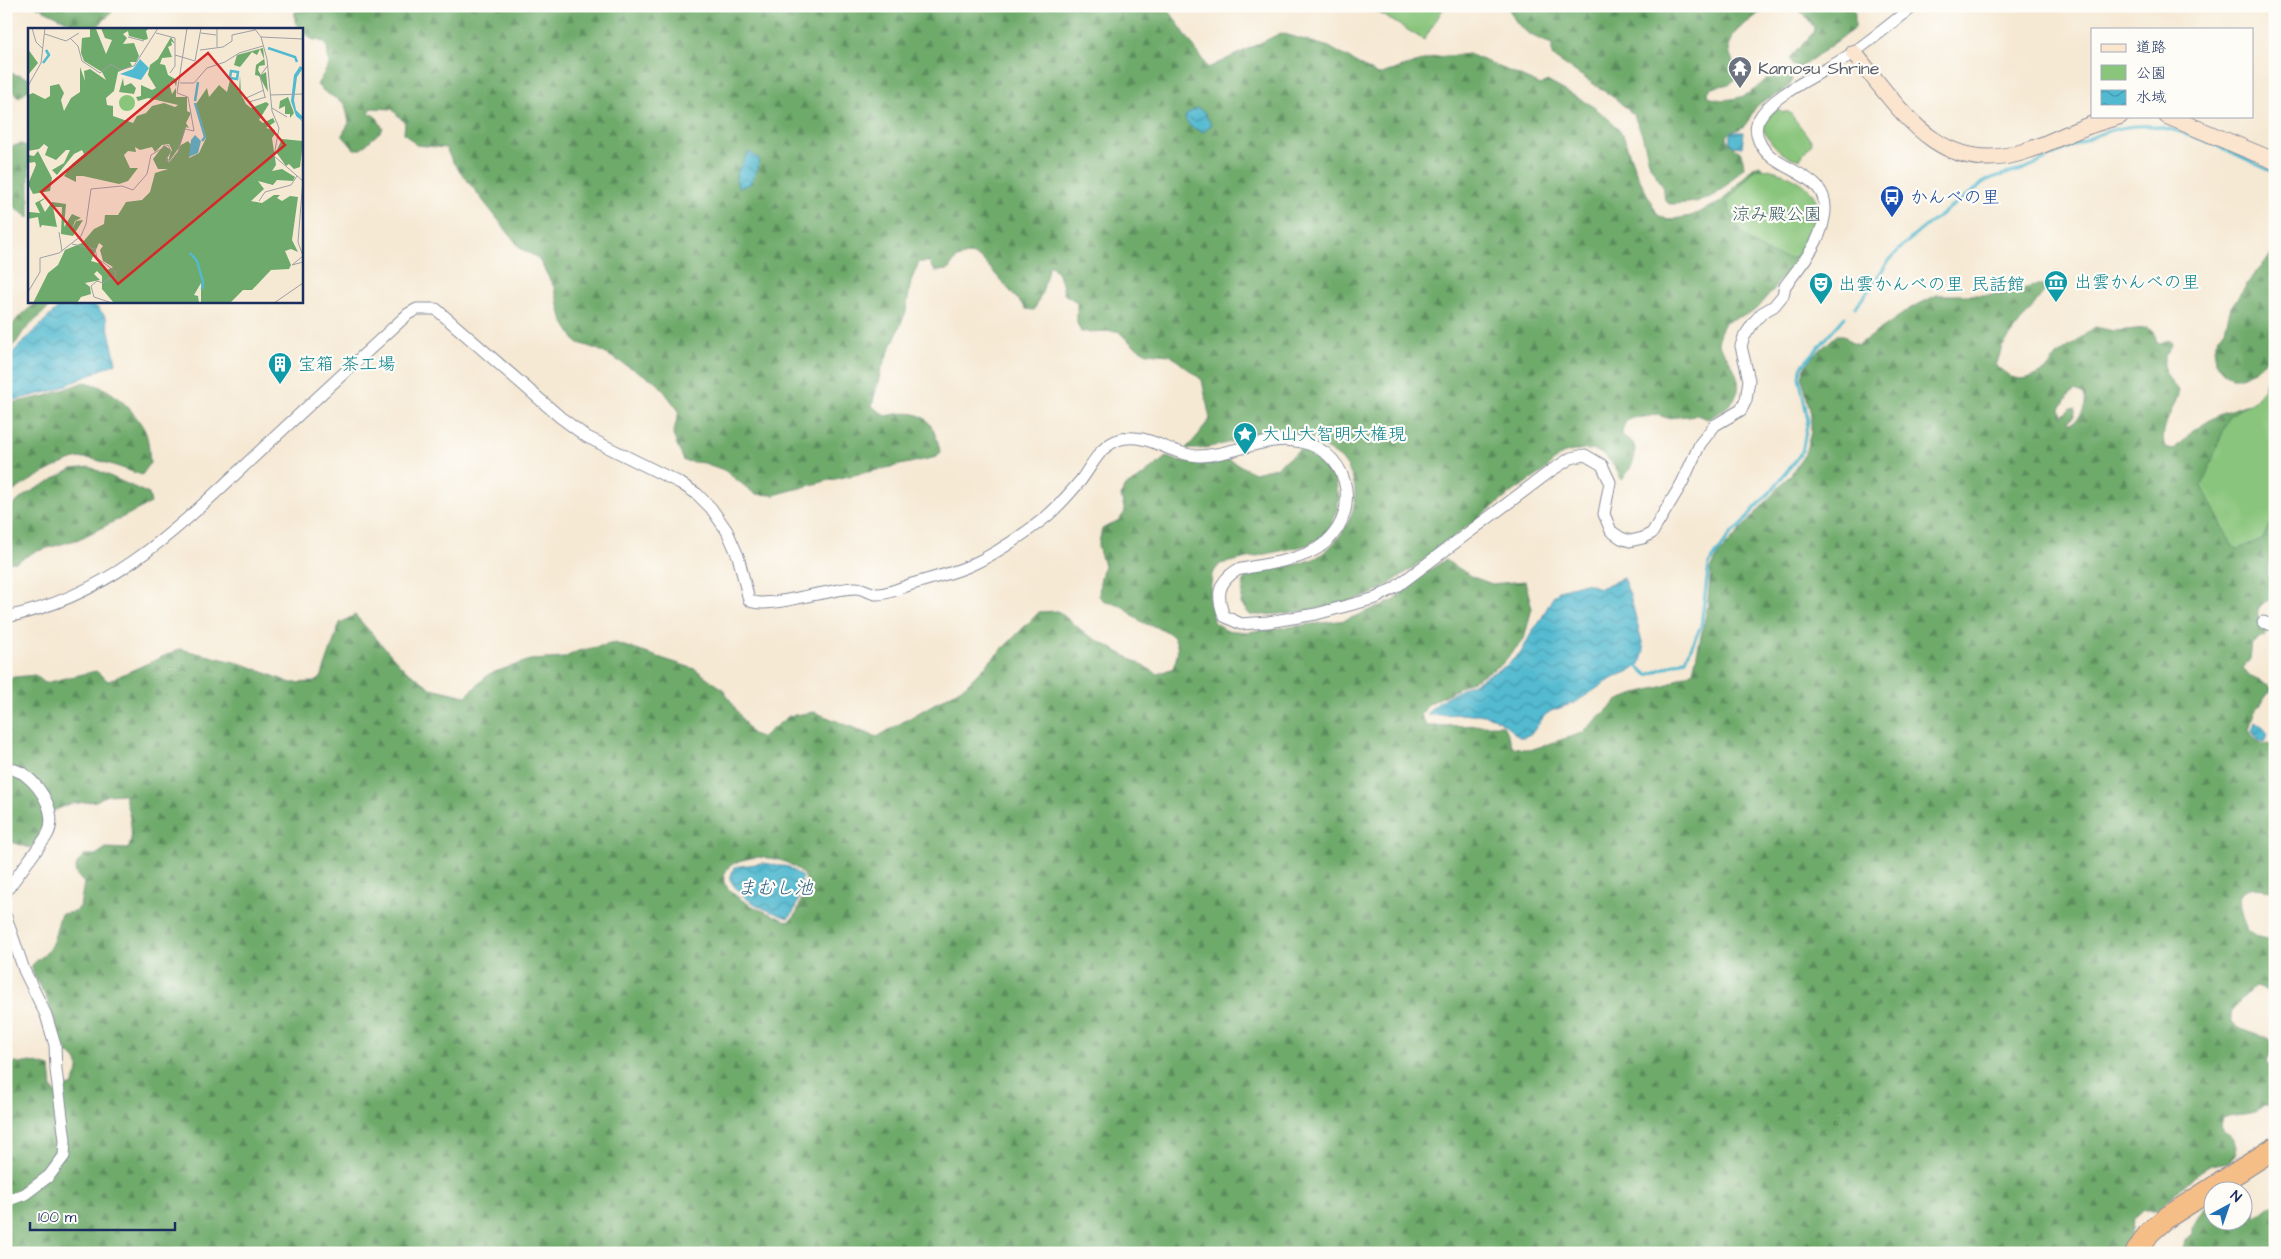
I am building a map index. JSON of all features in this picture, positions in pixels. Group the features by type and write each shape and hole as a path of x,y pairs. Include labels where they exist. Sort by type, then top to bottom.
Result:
{"highway":[{"path":"2136,1253 2149,1233 2166,1218 2275,1148"}],"main road":[{"path":"1854,53 1890,98 1928,136 1940,145 1968,157 1984,158 2021,153 2081,128 2114,118"},
{"path":"2172,118 2275,161"}],"street":[{"path":"6,617 24,613 76,594 112,577 146,555 177,529 408,314 426,308 436,310 560,417 587,437 680,483 697,494 710,508 727,532 738,556 749,600 753,603 772,602 858,588 877,594 968,567 995,552 1048,516 1081,480 1100,451 1112,442 1135,437 1181,454 1197,456 1290,440 1321,450 1336,464 1342,473 1347,506 1340,526 1327,542 1306,554 1237,570 1221,584 1218,594 1224,616 1240,624 1256,624 1316,614 1376,598 1396,587 1552,470 1571,458 1585,455 1602,465 1610,482 1611,488 1605,507 1608,525 1621,538 1630,541 1639,540 1647,536 1656,527 1682,482 1700,444 1715,425 1741,410 1744,405 1749,380 1741,346 1744,337 1758,318 1774,306 1782,295 1784,286 1817,240 1822,226 1825,200 1820,191 1804,176 1775,162 1767,155 1758,138 1757,125 1759,118 1788,92 1854,53 1914,6"},
{"path":"2263,622 2275,626"},
{"path":"6,767 24,774 36,788 46,801 52,821 46,838 6,893"},
{"path":"6,917 24,970 46,1015 55,1045 56,1070 65,1140 64,1156 50,1176 25,1194 6,1201"}],"green space":[{"path":"36,6 118,6 96,28 68,28 71,23"},
{"path":"390,6 1166,6 1208,68 1281,33 1329,47 1378,75 1434,57 1469,54 1541,85 1547,81 1593,106 1612,122 1623,135 1635,170 1654,208 1658,215 1668,220 1691,216 1721,202 1753,167 1761,165 1765,171 1816,214 1816,226 1810,239 1784,276 1758,308 1749,314 1726,321 1720,331 1718,344 1727,356 1737,377 1736,395 1731,403 1707,419 1697,415 1667,418 1655,414 1629,419 1623,427 1622,435 1633,443 1635,453 1631,467 1622,480 1611,462 1600,453 1593,450 1585,450 1562,454 1541,473 1514,491 1435,552 1380,590 1352,601 1316,609 1281,614 1250,615 1241,604 1245,574 1305,562 1319,556 1330,547 1347,525 1352,513 1355,500 1351,473 1338,456 1316,441 1300,435 1272,435 1199,449 1187,449 1210,419 1202,380 1170,355 1147,353 1133,345 1118,331 1081,332 1077,323 1077,302 1064,294 1058,273 1049,265 1042,293 1034,310 1026,309 982,259 971,254 957,258 948,270 935,271 929,262 919,262 911,281 906,312 881,370 872,406 886,416 909,413 924,418 929,423 937,439 940,451 937,457 826,481 774,495 755,494 724,470 704,463 684,461 673,435 679,411 657,382 599,350 576,342 563,321 554,287 538,258 521,249 452,161 446,148 416,145 404,133 405,123 392,109 372,108 369,112 377,118 383,129 361,149 354,149 342,135 349,123 345,104 326,93 317,85 329,65 327,46 324,42 311,39 301,28 295,22 295,12 307,10 381,14"},
{"path":"1368,6 1439,6 1443,9 1424,40"},
{"path":"1508,6 1765,6 1756,16 1738,29 1730,41 1729,51 1738,74 1736,78 1731,83 1712,87 1708,92 1709,97 1723,100 1741,97 1754,90 1783,68 1788,71 1792,80 1790,85 1782,92 1761,102 1744,126 1731,132 1726,139 1742,153 1744,167 1719,192 1704,200 1669,204 1665,200 1662,185 1650,165 1642,134 1633,114 1616,99 1552,56 1552,44 1525,31 1516,21"},
{"path":"1790,6 1851,6 1855,14 1855,28 1801,67 1792,65 1790,58 1813,33 1814,27 1804,14"},
{"path":"6,72 28,78 28,90 18,98 12,89 6,86"},
{"path":"1778,109 1783,112 1789,112 1811,140 1812,143 1800,159 1783,154 1763,130 1766,117"},
{"path":"21,144 28,147 28,217 6,201 6,148"},
{"name":"涼み殿公園","path":"1762,168 1776,171 1800,182 1810,190 1816,200 1818,211 1816,224 1808,239 1792,258 1769,253 1753,243 1740,229 1727,202 1755,169"},
{"path":"2275,251 2275,350 2255,371 2241,377 2232,377 2223,373 2216,362 2214,347 2225,329 2231,307 2254,274"},
{"path":"2038,285 2043,285 2046,289 2002,347 1996,366 2011,377 2021,379 2033,377 2045,371 2058,355 2095,327 2114,331 2147,328 2154,331 2157,343 2160,344 2167,340 2171,342 2172,345 2164,359 2164,368 2170,381 2179,391 2165,426 2163,441 2165,448 2173,450 2193,431 2221,413 2254,402 2265,389 2267,378 2275,370 2275,554 2268,571 2272,592 2271,598 2258,610 2259,618 2267,633 2252,643 2250,659 2243,668 2249,676 2271,686 2271,690 2255,711 2249,729 2254,738 2259,742 2275,746 2275,890 2256,888 2239,895 2240,908 2247,931 2258,938 2275,942 2275,998 2264,989 2254,987 2237,1003 2232,1012 2231,1019 2240,1029 2271,1040 2272,1049 2267,1061 2275,1073 2275,1111 2268,1106 2264,1106 2255,1112 2223,1118 2221,1123 2222,1130 2234,1141 2237,1153 2229,1162 2211,1165 2196,1174 2158,1210 2144,1210 2133,1220 2131,1236 2124,1253 6,1253 6,1070 15,1061 19,1064 31,1062 50,1067 52,1089 56,1094 64,1095 64,1087 72,1086 78,1068 76,1060 61,1050 51,1010 35,977 32,965 50,947 61,914 74,912 80,907 84,883 75,873 77,864 84,855 96,855 106,848 128,849 131,829 124,794 107,795 96,801 70,804 43,815 44,834 30,848 12,842 6,835 6,678 35,675 45,683 96,671 108,681 180,649 243,664 291,683 315,682 321,678 340,623 355,615 402,667 431,688 466,696 489,674 530,660 564,658 578,651 615,643 695,669 723,689 751,733 761,738 789,716 814,712 877,737 965,686 1039,612 1058,611 1086,634 1158,674 1173,668 1178,648 1177,643 1170,634 1165,630 1144,623 1123,607 1105,602 1099,596 1104,565 1098,547 1102,529 1119,520 1125,512 1121,496 1124,487 1137,480 1166,457 1183,462 1200,462 1226,458 1254,473 1275,468 1304,447 1323,460 1335,479 1339,497 1336,515 1327,534 1308,545 1220,564 1212,574 1209,603 1214,613 1214,622 1225,630 1247,632 1346,620 1395,600 1417,578 1445,560 1473,577 1492,584 1525,581 1532,608 1524,639 1501,665 1427,705 1421,715 1427,726 1503,725 1513,747 1530,750 1582,733 1617,701 1637,693 1665,686 1693,671 1707,610 1711,569 1718,555 1792,473 1805,454 1811,432 1811,414 1802,378 1805,367 1811,358 1837,335 1844,335 1850,342 1858,345 1911,308 1937,295 1989,295","holes":["2075,391 2084,395 2085,404 2080,416 2070,423 2069,420 2074,416 2076,409 2071,408 2062,416 2060,409 2067,397","756,857 784,861 801,872 806,878 798,910 791,919 786,921 752,906 736,896 724,883 724,876 729,867 739,861"]},
{"path":"37,302 54,302 23,332 16,343 6,351 6,332 19,317"},
{"path":"2275,375 2275,514 2262,540 2238,549 2232,545 2202,486 2229,416 2254,400"},
{"path":"84,382 102,388 119,398 144,429 147,437 150,463 142,475 87,458 74,459 33,479 6,496 6,404 46,396"},
{"path":"90,467 149,494 151,503 79,539 34,552 16,562 6,563 6,505 12,506 25,495 72,469"},
{"path":"2275,1202 2275,1253 2180,1253 2186,1239 2193,1234 2193,1226 2204,1208 2204,1232 2254,1232 2254,1203 2255,1217"}],"water":[{"path":"1197,108 1204,112 1211,125 1204,132 1191,127 1185,119 1186,115"},
{"path":"1732,132 1744,132 1742,147 1733,146 1729,140"},
{"path":"749,152 759,159 758,168 750,184 739,187 736,178 737,174"},
{"path":"64,302 92,302 106,317 116,363 56,390 6,402 6,359"},
{"path":"1623,578 1630,595 1644,651 1640,664 1632,670 1613,678 1574,703 1551,711 1545,715 1532,733 1524,737 1519,737 1506,725 1493,717 1478,714 1427,715 1432,708 1446,697 1506,666 1522,651 1554,595 1559,590 1585,583 1600,588"},
{"path":"2255,722 2267,733 2265,742 2258,740 2252,731"},
{"name":"まむし池","path":"763,863 789,867 802,877 796,905 788,918 747,899 730,879 734,867"}],"waterway":[{"path":"1855,307 1890,259 1905,244 1983,183 1994,177 2024,169 2105,132 2140,126 2174,130 2218,146 2275,173"},
{"path":"1634,664 1648,675 1686,659 1701,626 1709,564 1732,533 1740,527 1772,490 1802,452 1808,420 1799,377 1802,366 1845,317"}],"place":[{"name":"Kamosu Shrine","path":"1740,89"},
{"name":"かんべの里","path":"1892,218"},
{"name":"出雲かんべの里","path":"2056,303"},
{"name":"出雲かんべの里 民話館","path":"1821,305"},
{"name":"宝箱 茶工場","path":"280,385"},
{"name":"大山大智明大権現","path":"1245,455"}]}
